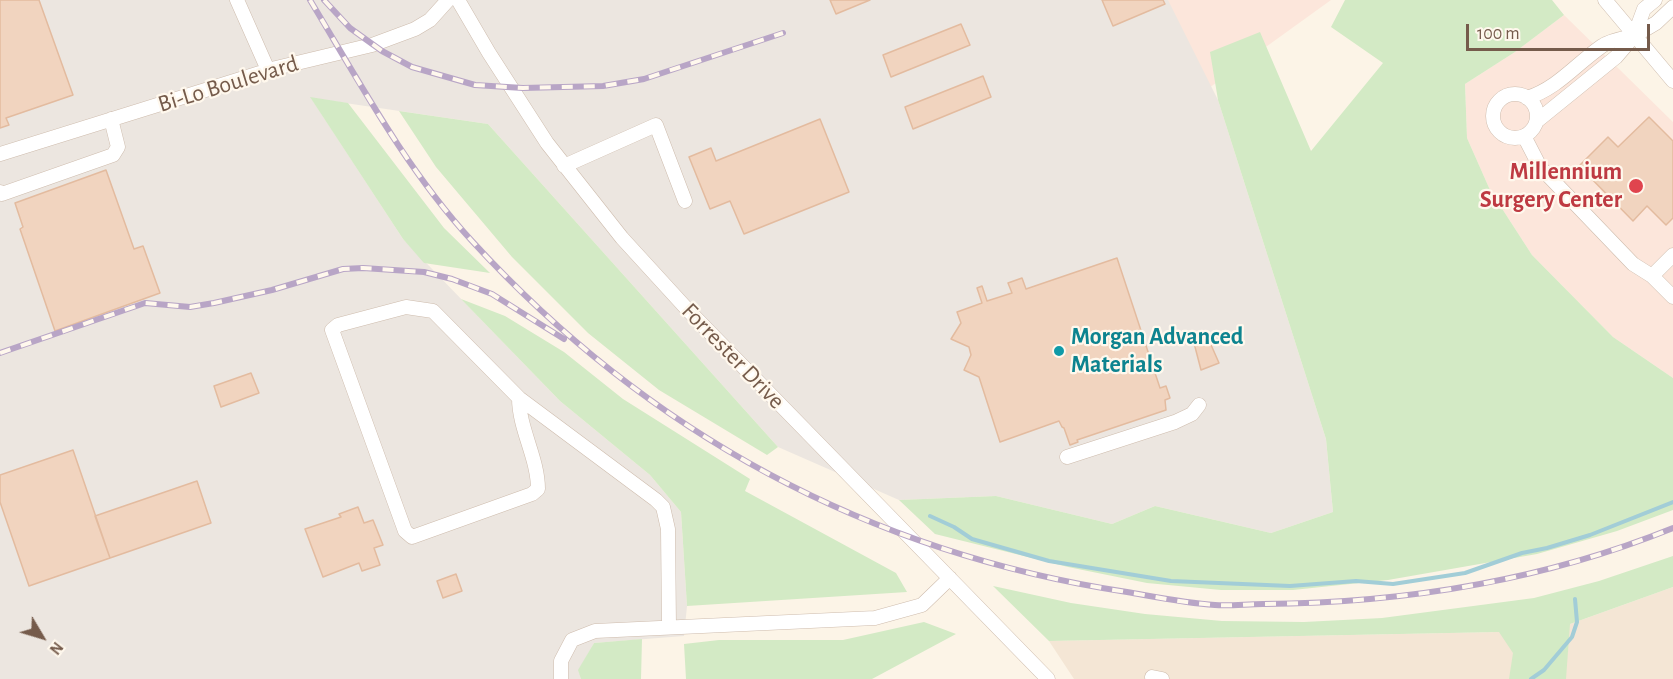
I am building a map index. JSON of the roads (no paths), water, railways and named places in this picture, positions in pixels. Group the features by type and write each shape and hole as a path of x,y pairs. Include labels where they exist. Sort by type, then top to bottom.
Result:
{"street":[{"path":"237,0 268,70"},
{"name":"Bi-Lo Boulevard","path":"0,154 268,70 358,49 404,33 430,20 448,0"},
{"path":"460,4 475,0"},
{"path":"1605,0 1673,81"},
{"path":"1537,121 1536,108 1521,95 1508,95 1499,102 1494,112 1494,123 1500,132 1511,138 1530,133 1537,121 1616,57 1634,36 1644,9 1655,0"},
{"name":"Forrester Drive","path":"460,4 517,97 564,166 622,238 686,308 1048,679"},
{"path":"1527,98 1543,93 1604,44 1634,36 1656,23 1673,7"},
{"path":"0,192 2,194 113,156 118,147 111,119"},
{"path":"564,166 656,125 685,201"},
{"path":"1524,136 1540,167 1634,264 1652,276 1673,297"},
{"path":"1652,276 1673,255"},
{"path":"519,398 519,414 538,477 538,489 532,494 412,537 405,531 332,330 339,325 406,307 433,310 519,398 642,488 663,507 668,529 669,627"},
{"path":"1067,458 1175,422 1192,414 1199,405"},
{"path":"561,679 561,660 572,640 595,631 875,618 922,605 950,578"}],"waterway":[{"path":"930,516 954,527 972,539 1049,561 1171,581 1290,586 1356,581 1393,584 1465,573 1522,553 1590,535 1673,502"},
{"path":"1531,679 1544,670 1572,637 1577,622 1575,599"}],"railway":[{"path":"310,0 385,125 426,185 472,241 540,310 612,371 689,426 769,474 853,514 941,548 1032,574 1171,600 1221,605 1316,603 1472,586 1574,562 1673,528"},
{"path":"324,0 350,28 382,51 412,67 475,85 523,88 603,86 644,79 783,33"},
{"path":"0,353 145,303 190,307 272,290 343,269 363,268 424,272 452,279 492,294 564,339"}],"place":[{"name":"Millennium Surgery Center","path":"1636,186"},
{"name":"Morgan Advanced Materials","path":"1059,351"}]}
